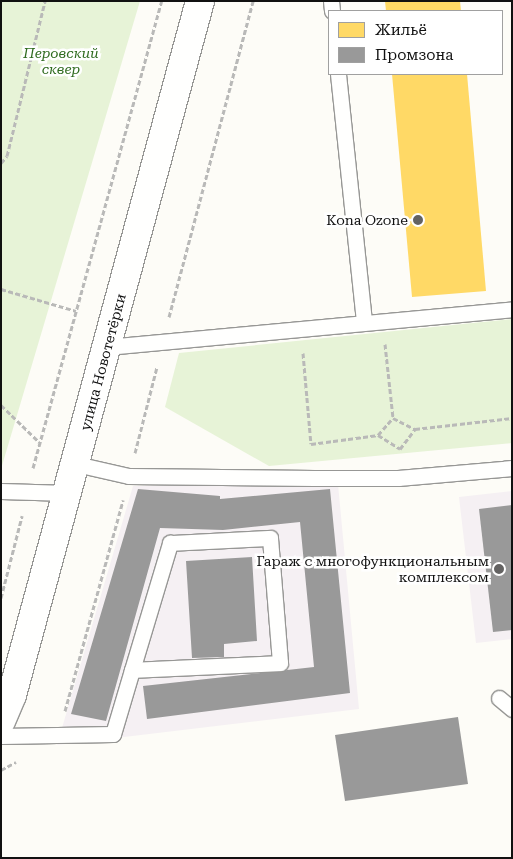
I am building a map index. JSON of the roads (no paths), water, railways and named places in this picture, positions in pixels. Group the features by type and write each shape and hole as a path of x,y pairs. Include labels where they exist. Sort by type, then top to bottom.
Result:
{"street":[{"name":"улица Новотетёрки","path":"1,721 12,696 200,1"}],"lane":[{"path":"338,75 364,323"},
{"path":"106,347 512,309"},
{"path":"76,464 129,476 398,478 512,468"},
{"path":"1,491 68,493"},
{"path":"1,736 113,734 132,670 170,543 270,538 280,662 132,670"},
{"path":"499,698 512,709"}],"place":[{"name":"Kona Ozone","path":"418,220"},
{"name":"Гараж с многофункциональным комплексом","path":"499,569"}],"park label":[{"name":"Перовский сквер","path":"61,62"}]}
